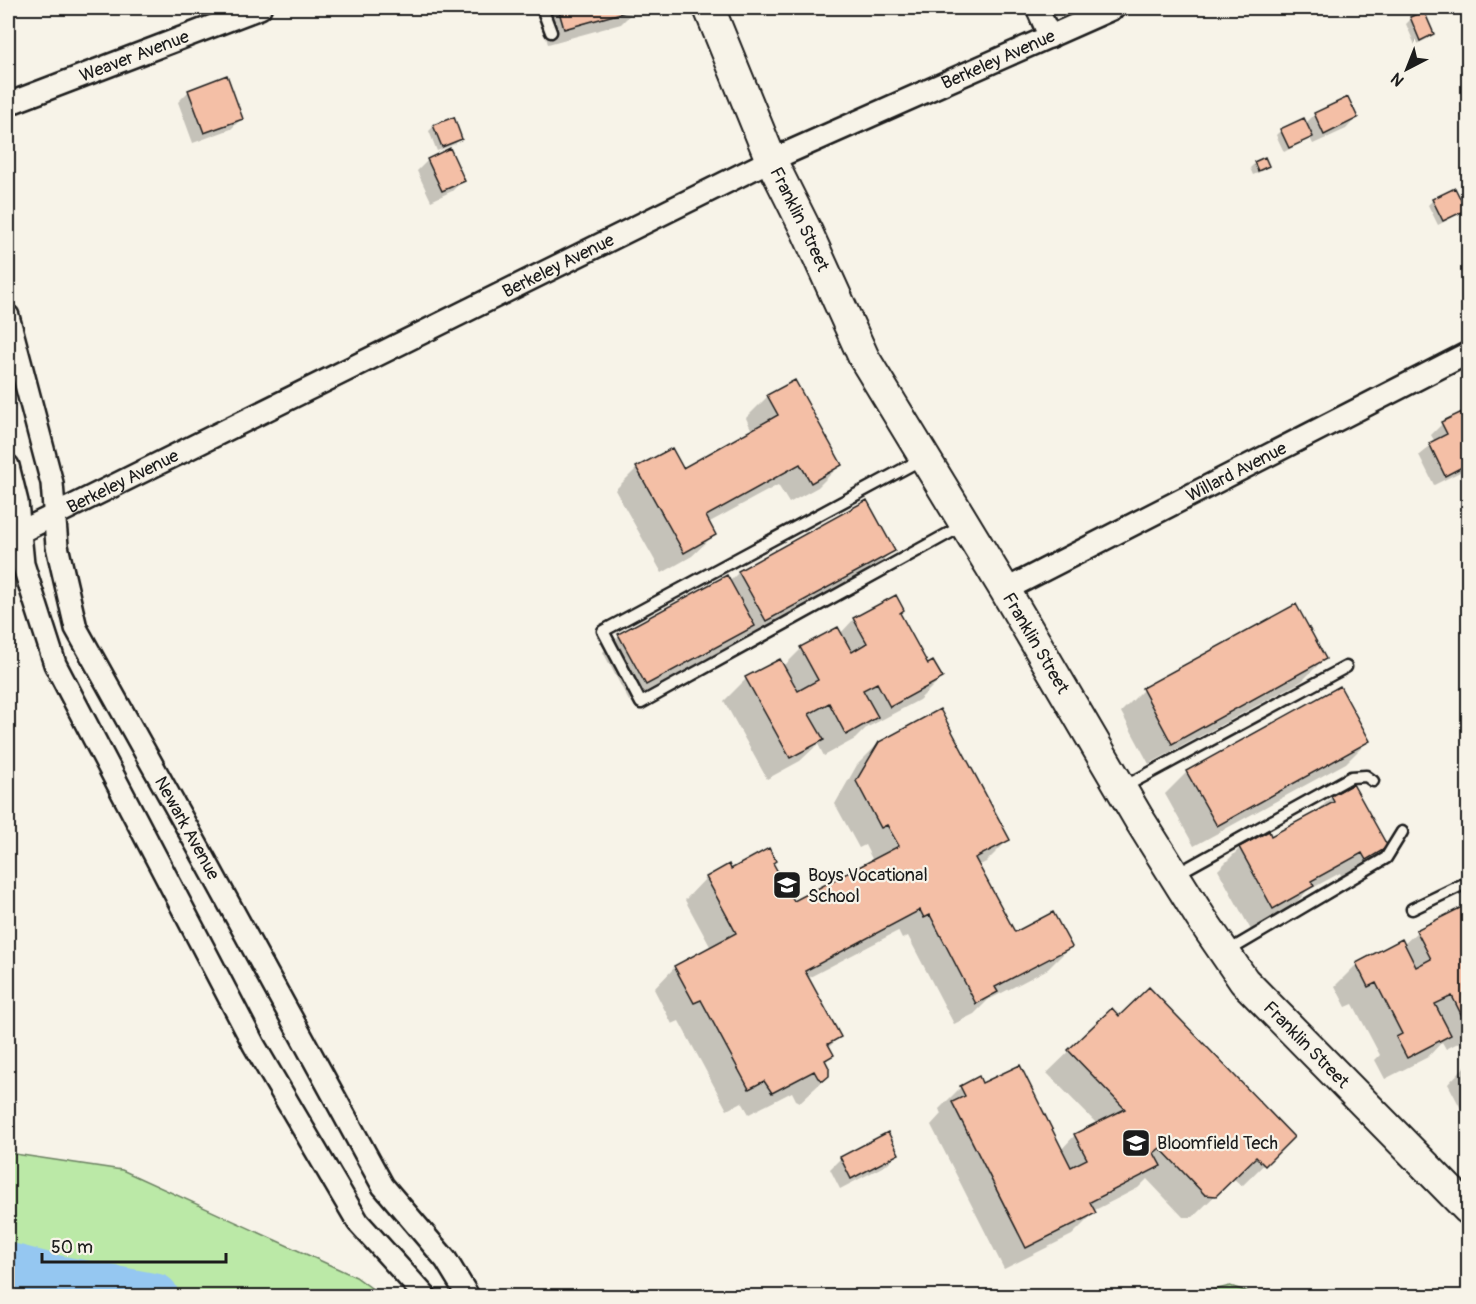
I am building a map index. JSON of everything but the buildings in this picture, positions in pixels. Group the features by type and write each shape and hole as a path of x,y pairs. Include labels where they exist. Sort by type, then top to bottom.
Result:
{"main road":[{"name":"Franklin Street","path":"709,8 771,160 807,232 864,358 1174,875 1244,981 1468,1209"}],"street":[{"name":"Weaver Avenue","path":"8,104 260,8"},
{"path":"1037,8 1050,37"},
{"name":"Berkeley Avenue","path":"14,535 771,160 1114,8"},
{"name":"Newark Avenue","path":"8,316 51,483 57,546 76,628 384,1186 446,1260 468,1296"},
{"name":"Willard Avenue","path":"1005,590 1468,353"},
{"path":"8,466 17,502 14,535 55,664 254,1045 358,1221 425,1296"}],"lane":[{"path":"543,8 551,32"},
{"path":"925,458 603,631 641,703 965,524"},
{"path":"1121,788 1346,667"},
{"path":"1174,875 1351,777 1366,777 1373,781"},
{"path":"1225,953 1386,858 1402,831"},
{"path":"1412,909 1468,882"}],"green space":[{"path":"8,1153 122,1170 356,1277 382,1296 47,1296 8,1288"},
{"path":"1230,1286 1261,1296 1189,1296"}],"waterway":[{"path":"8,1265 54,1277 156,1296"}],"place":[{"name":"Boys Vocational School","path":"787,885"},
{"name":"Bloomfield Tech","path":"1136,1143"}]}
